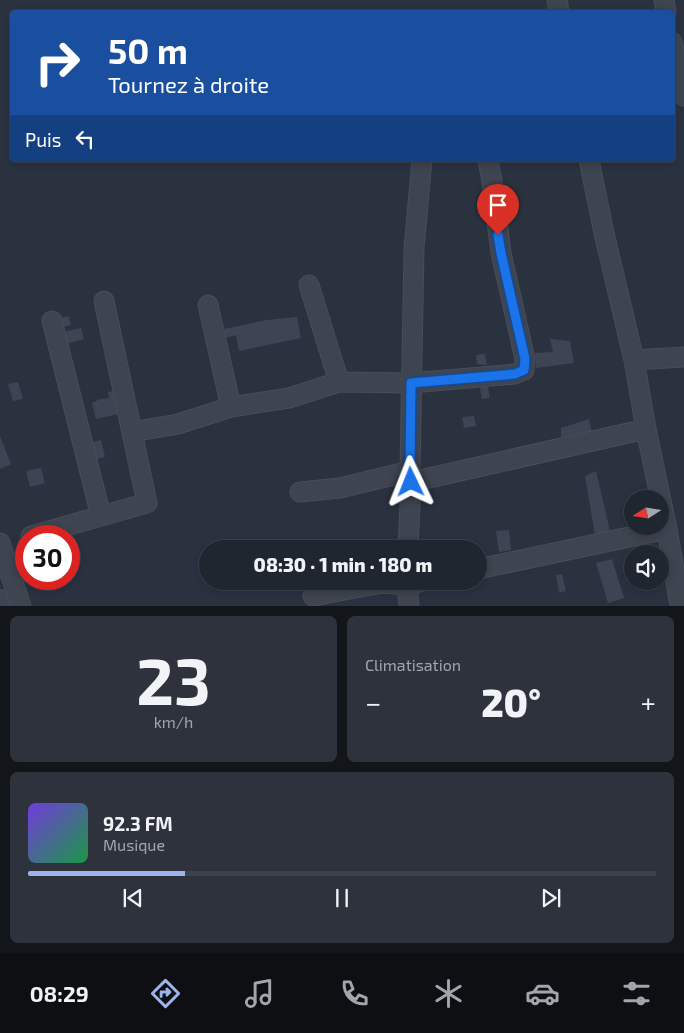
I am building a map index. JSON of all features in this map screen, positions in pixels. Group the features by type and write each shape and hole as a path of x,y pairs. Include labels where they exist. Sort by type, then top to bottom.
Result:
{"street":[{"path":"675,56 684,96"},
{"path":"408,540 414,248 422,162"},
{"path":"132,432 178,424 231,407 289,398 339,382 411,383 515,374 524,370 525,359 501,253 488,162"},
{"path":"589,162 634,360 659,490"},
{"path":"309,286 339,382"},
{"path":"70,525 146,503 104,301"},
{"path":"208,305 231,407"},
{"path":"52,321 101,516"},
{"path":"634,360 684,357"},
{"path":"300,492 340,488 410,476 646,429"},
{"path":"487,568 639,535"},
{"path":"668,535 680,606"},
{"path":"15,541 0,544 21,606"},
{"path":"313,596 344,590"},
{"path":"409,606 411,590"}],"building":[{"path":"69,316 71,325 62,327 60,318"},
{"path":"297,317 301,338 239,351 236,335 226,338 224,329 267,320"},
{"path":"81,328 84,339 66,344 63,332"},
{"path":"550,339 570,341 574,363 536,368 535,353 553,352"},
{"path":"485,354 487,365 477,364 476,355"},
{"path":"18,382 23,399 13,401 8,384"},
{"path":"487,382 490,398 482,399 479,383"},
{"path":"118,390 123,413 96,419 92,403 100,399 109,398 108,392"},
{"path":"474,416 476,426 464,428 462,417"},
{"path":"589,419 592,432 561,437 561,428"},
{"path":"0,436 11,464 0,469"},
{"path":"101,440 105,457 97,459 93,442"},
{"path":"41,468 45,483 30,487 26,471"},
{"path":"596,471 610,531 595,535 585,476"},
{"path":"509,530 511,550 499,552 496,531"},
{"path":"612,559 624,598 608,603 596,563"},
{"path":"562,574 566,591 559,593 556,575"},
{"path":"0,589 9,589 12,606 0,606"}],"route":[{"path":"411,482 411,383 515,374 524,370 525,359 498,235"}]}
